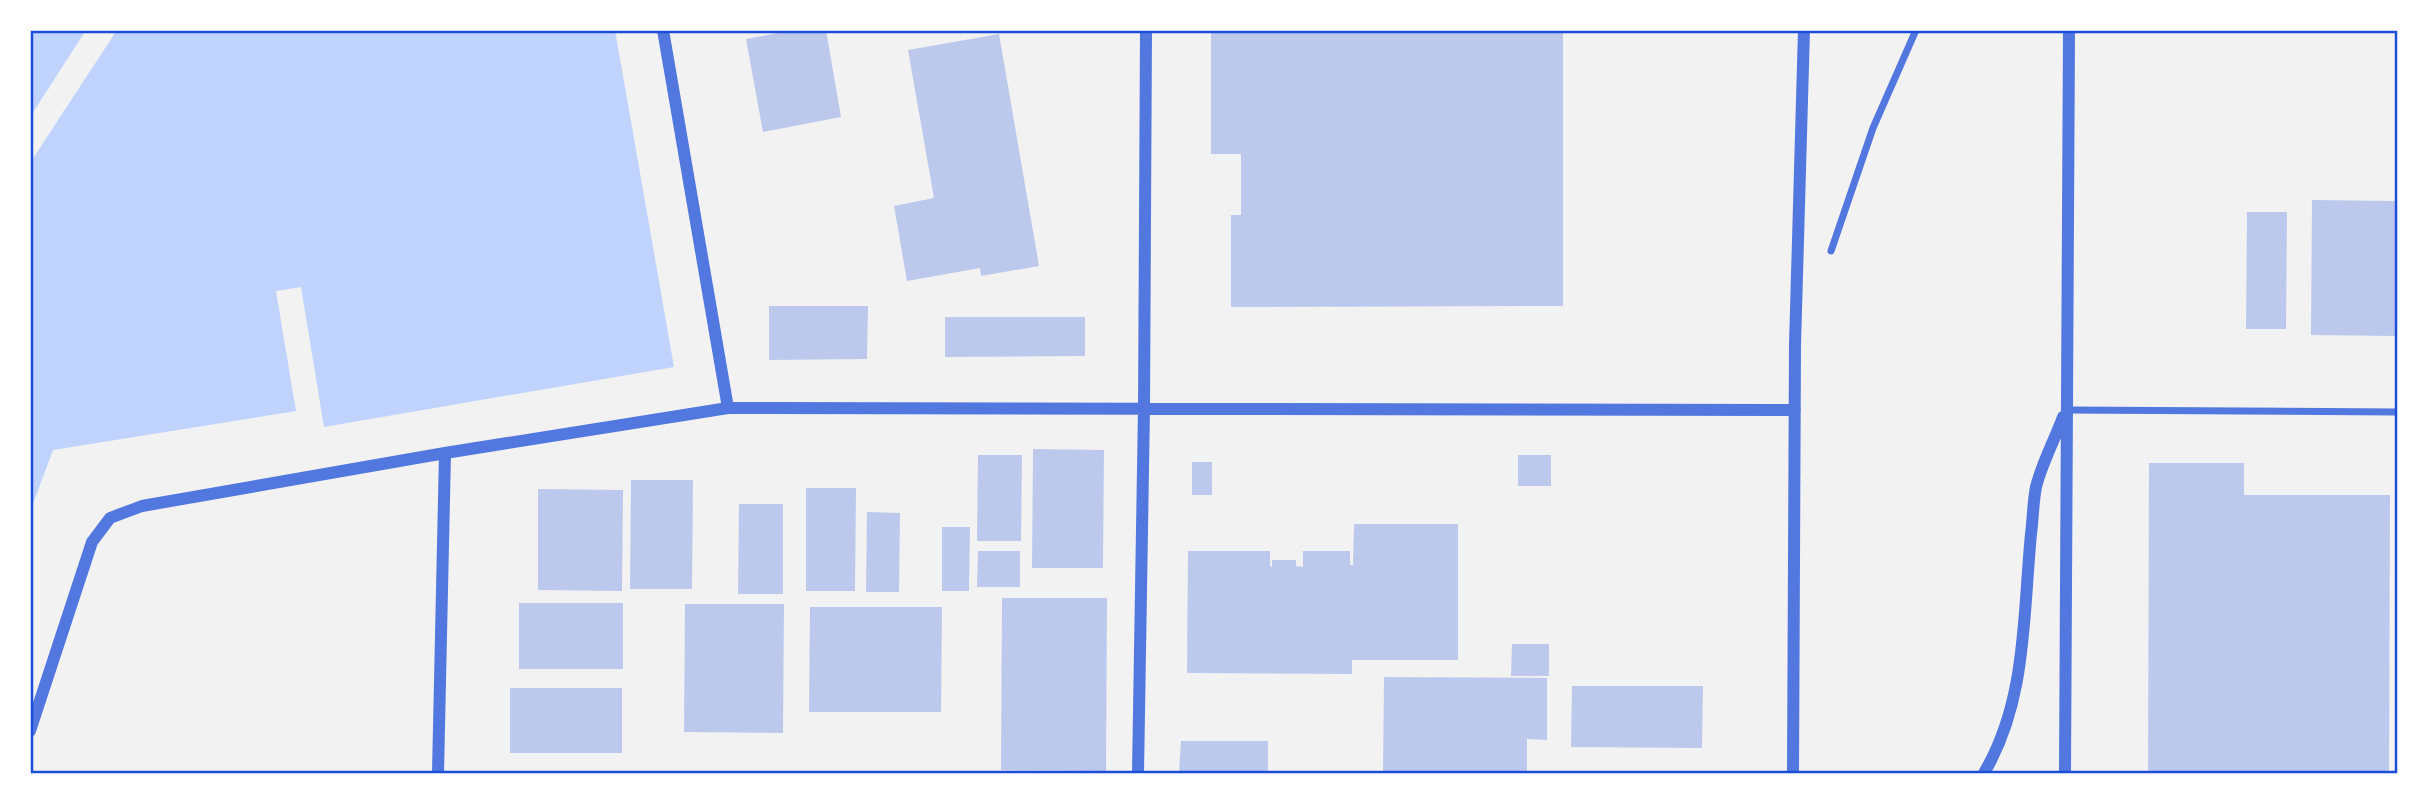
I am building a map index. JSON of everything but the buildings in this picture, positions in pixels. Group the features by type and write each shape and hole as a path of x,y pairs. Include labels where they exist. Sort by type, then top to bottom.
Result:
{"street":[{"path":"663,30 728,408"},
{"path":"1138,773 1146,30"},
{"path":"1794,773 1795,410 1804,30"},
{"path":"1831,251 1873,128 1916,30"},
{"path":"2065,773 2069,30"},
{"path":"30,731 92,542 110,518 142,506 445,453 728,408 1795,410"},
{"path":"2066,410 2397,412"},
{"path":"1984,773 2013,702 2023,642 2025,595 2037,486 2066,410"},
{"path":"439,773 445,453"}],"water":[{"path":"30,30 86,30 30,117"},
{"path":"117,30 615,30 674,367 324,427 301,287 276,291 296,411 53,450 30,512 30,163"}]}
